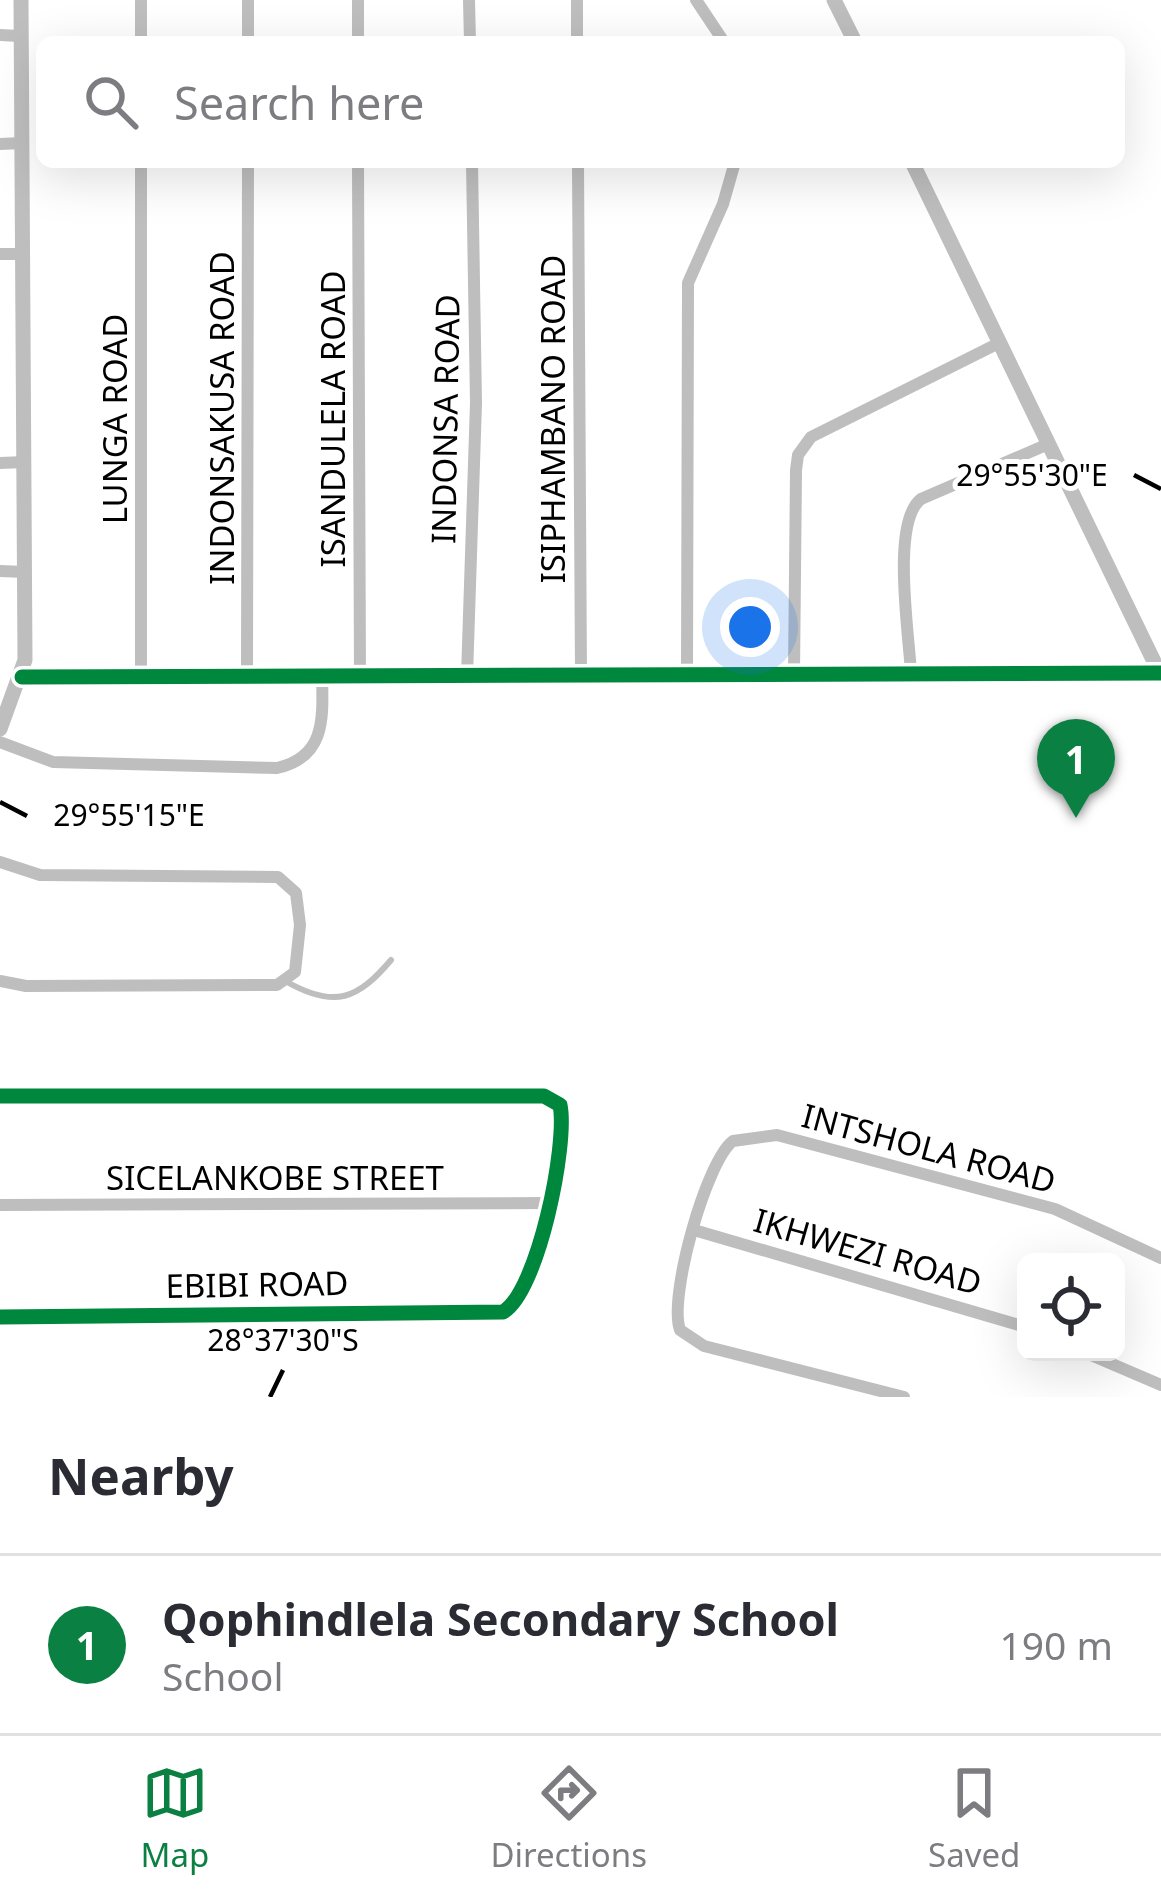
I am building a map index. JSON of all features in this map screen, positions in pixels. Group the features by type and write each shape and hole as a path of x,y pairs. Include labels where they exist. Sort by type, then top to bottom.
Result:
{"street":[{"path":"0,728 22,677 21,0"},
{"path":"141,0 141,36"},
{"path":"248,0 248,36"},
{"path":"358,0 358,36"},
{"path":"469,0 470,36"},
{"path":"577,0 577,36"},
{"path":"696,0 720,36"},
{"path":"834,0 852,36"},
{"path":"0,35 20,36"},
{"path":"0,144 22,143"},
{"name":"LUNGA ROAD","path":"141,168 141,676"},
{"name":"INDONSAKUSA ROAD","path":"247,674 248,168"},
{"name":"ISANDULELA ROAD","path":"358,168 360,677"},
{"name":"INDONSA ROAD","path":"467,676 476,404 472,168"},
{"name":"ISIPHAMBANO ROAD","path":"578,168 581,676"},
{"path":"687,675 688,283 728,192 733,168"},
{"path":"22,677 1160,675 915,168"},
{"path":"0,254 22,254"},
{"path":"794,675 796,470 801,448 811,437 997,344"},
{"path":"910,673 906,515 921,499 1046,445"},
{"path":"0,463 25,462"},
{"path":"0,571 25,572"},
{"path":"0,742 53,762 277,768 303,759 318,739 322,676"},
{"path":"0,862 40,875 284,879 299,902 301,925 298,966 287,982 26,986 0,981"},
{"path":"0,1096 544,1096 556,1101 562,1115 550,1203"},
{"name":"INTSHOLA ROAD","path":"904,1397 704,1346 680,1330 676,1315 716,1155 744,1136 777,1135 1055,1209 1161,1258"},
{"name":"SICELANKOBE STREET","path":"0,1205 550,1203"},
{"name":"EBIBI ROAD","path":"0,1317 495,1314 513,1306 522,1294 550,1203"},
{"name":"IKHWEZI ROAD","path":"694,1230 1017,1324"},
{"path":"1105,1361 1161,1385"}],"lane":[{"path":"287,982 316,995 347,996 370,986 391,960"}],"cycle path":[{"path":"22,677 1160,673"},
{"path":"0,1096 544,1096 560,1105 561,1124 555,1182 539,1248 516,1299 503,1312 0,1317"}],"place":[{"name":"Qophindlela Secondary School","path":"1076,818"}]}
